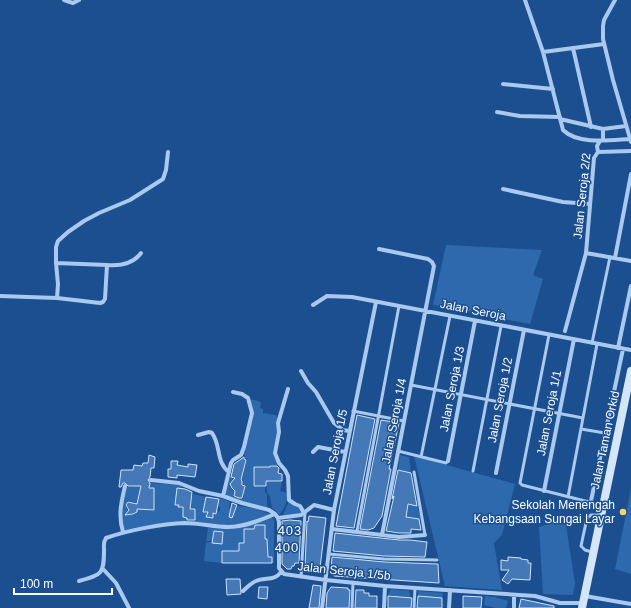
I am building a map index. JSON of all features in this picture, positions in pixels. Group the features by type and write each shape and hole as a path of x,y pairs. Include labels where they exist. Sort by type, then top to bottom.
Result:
{"main road":[{"name":"Jalan Taman Orkid","path":"583,602 631,372"}],"street":[{"path":"64,0 74,3 79,0"},
{"name":"Jalan Seroja 2/2","path":"525,0 543,52 563,130 579,138 602,140"},
{"path":"603,129 602,140 630,140 604,44 603,26 609,10 615,0"},
{"path":"543,52 604,44"},
{"path":"573,48 591,127"},
{"path":"503,84 553,89"},
{"path":"497,112 520,116 560,118 603,129 626,126"},
{"name":"Jalan Seroja 2/2","path":"565,331 586,253 594,158 598,152 597,146 602,140"},
{"path":"598,152 631,151"},
{"path":"57,298 57,244 68,232 90,217 137,197 163,179 166,170 168,152"},
{"path":"613,258 631,174"},
{"path":"503,189 563,202 590,204"},
{"name":"Jalan Seroja 1/4","path":"379,250 428,259 434,266 382,535"},
{"path":"56,263 107,265 129,263 141,253"},
{"path":"586,253 631,261"},
{"path":"0,296 57,298 100,303 104,302 107,265"},
{"path":"591,501 621,348 631,286"},
{"name":"Jalan Seroja","path":"313,305 323,298 330,296 352,297 631,350"},
{"name":"Jalan Seroja 1/5","path":"322,608 334,510 376,302"},
{"name":"Jalan Seroja 1/3","path":"448,461 475,321"},
{"name":"Jalan Seroja 1/2","path":"496,473 524,330"},
{"name":"Jalan Seroja 1/1","path":"544,491 574,339"},
{"path":"300,371 316,392 334,422 343,430 349,431"},
{"path":"288,389 278,423 279,432 275,453 279,463 288,476 288,500 300,506 305,512"},
{"path":"223,496 233,460 243,452 252,413 248,398 242,394 233,392"},
{"path":"198,435 209,432 212,433 217,442 222,465 224,469 229,472"},
{"path":"313,452 318,447 345,452"},
{"path":"151,480 179,483 199,491 223,496 269,510 278,518 284,516 297,516 314,505 334,510"},
{"path":"123,532 120,508 125,486"},
{"path":"79,581 94,577 103,569 105,539 123,532 184,524 232,527 258,521 275,514"},
{"name":"Jalan Seroja 1/5b","path":"278,518 279,568 284,574 385,586 535,596 566,606 583,602 631,604"},
{"path":"332,529 405,538 425,535"},
{"path":"103,569 116,583 129,608"},
{"path":"243,591 255,581 278,576 281,572"},
{"path":"384,608 385,586"},
{"path":"449,608 450,590"},
{"path":"514,595 514,608"}],"lane":[{"path":"592,343 613,258"},
{"path":"357,531 399,306"},
{"path":"421,457 450,316"},
{"path":"472,471 501,326"},
{"path":"549,335 520,483 522,485 544,491 589,502 591,501"},
{"path":"568,497 597,344"},
{"path":"411,385 583,418"},
{"path":"353,411 404,421"},
{"path":"581,429 605,433"},
{"path":"398,451 446,463 448,461"},
{"path":"414,472 425,535"},
{"path":"300,577 305,512"},
{"path":"594,552 585,550 581,546 586,518 590,514 601,515"},
{"path":"329,554 398,560 437,560"},
{"path":"352,608 354,583"},
{"path":"414,608 415,588"}],"shaded area":[{"path":"446,245 542,250 533,275 543,279 530,324 433,305"},
{"path":"250,399 261,402 260,408 263,409 263,413 275,415 277,417 278,430 274,455 279,465 270,465 270,481 282,482 280,491 287,493 285,505 279,515 272,508 270,497 267,492 266,467 254,466 253,486 265,487 265,492 267,494 267,509 226,496 225,491 229,476 233,478 229,486 234,491 233,497 243,499 245,485 243,484 242,480 247,459 243,454 252,406"},
{"path":"400,455 409,457 411,473 398,470"},
{"path":"414,456 515,484 502,535 494,543 502,590 445,586"},
{"path":"133,482 182,485 181,489 177,489 175,505 185,508 186,501 191,501 193,494 206,497 203,512 207,513 206,517 213,518 214,514 217,514 217,511 220,511 220,507 218,507 220,498 230,502 229,508 235,511 238,506 253,508 270,514 261,519 233,526 192,523 124,532 120,512 126,486 133,487","holes":["141,486 154,488 154,511 139,509 137,505 137,513 125,515 128,510 125,505 128,501 137,503","183,508 195,509 195,521 187,521 187,518 183,517"]},
{"path":"631,489 631,574 615,569"},
{"path":"289,501 298,507 301,512 300,513 283,515"},
{"path":"408,504 417,506 421,519 406,517"},
{"path":"271,517 274,520 274,563 272,563 272,557 264,557 267,549 267,539 262,539 265,533 264,525 254,526 254,529 244,529 246,543 239,543 239,549 247,553 222,552 222,563 204,561 206,542 222,543 223,532 214,531 213,541 206,541 208,528 234,529"},
{"path":"565,519 575,583 573,595 543,594 539,527"},
{"path":"391,589 409,591 411,598 388,595"},
{"path":"418,591 443,593 442,598 418,596"},
{"path":"485,596 508,601 506,608 495,608 484,605"}],"building":[{"path":"357,415 375,419 354,528 336,526"},
{"path":"381,420 399,423 389,469 391,469 382,516 374,528 368,530 360,529"},
{"path":"149,455 155,457 154,468 151,468 150,477 148,480 150,483 149,488 154,488 154,510 137,509 137,512 133,514 125,515 129,510 126,505 128,502 137,504 141,486 128,486 123,483 121,487 119,487 121,470 133,470 134,465 142,466 143,463 148,463"},
{"path":"244,457 246,460 241,480 242,485 245,486 242,498 239,498 234,496 235,491 230,484 235,478 231,477 234,464"},
{"path":"171,461 178,461 177,465 188,467 188,464 197,465 195,477 177,475 177,478 168,477 168,469 171,469"},
{"path":"277,466 279,468 278,473 282,474 282,481 266,481 266,486 254,486 254,467"},
{"path":"398,470 411,473 417,506 408,504 406,517 419,519 421,530 411,529 411,533 386,531"},
{"path":"177,488 192,492 190,509 195,509 195,520 187,520 187,518 183,517 183,507 178,507 179,505 175,505"},
{"path":"206,497 219,499 216,514 213,513 213,518 206,517 208,512 203,512"},
{"path":"232,503 237,505 232,518 229,517"},
{"path":"309,516 326,518 320,568 305,566 307,521 308,522"},
{"path":"282,521 301,521 299,563 295,563 291,569 287,569 282,564"},
{"path":"255,525 265,525 265,539 267,539 268,557 272,557 272,563 222,563 222,551 239,551 239,543 244,543 244,529 254,529"},
{"path":"214,531 223,532 222,544 212,543"},
{"path":"335,533 427,542 425,557 384,556 333,551"},
{"path":"332,557 384,562 438,564 439,583 334,576 331,570"},
{"path":"508,557 521,558 528,560 528,563 531,563 530,580 512,579 508,584 502,580 509,570 501,570 501,560 508,561"},
{"path":"226,579 240,579 241,594 227,595"},
{"path":"313,585 321,586 319,608 309,608"},
{"path":"259,587 268,587 267,599 258,598"},
{"path":"331,587 348,588 348,590 350,590 349,608 326,608 327,593"},
{"path":"356,590 364,590 364,593 369,593 369,596 377,596 377,608 355,608"},
{"path":"388,596 412,598 411,608 388,608"},
{"path":"418,596 442,598 442,608 417,608"},
{"path":"463,596 482,597 481,608 463,608"},
{"path":"521,599 554,606 554,608 519,608"}],"place":[{"name":"Sekolah Menengah Kebangsaan Sungai Layar","path":"623,512"}],"district":[{"name":"403","path":"290,530"},
{"name":"400","path":"287,547"}]}
